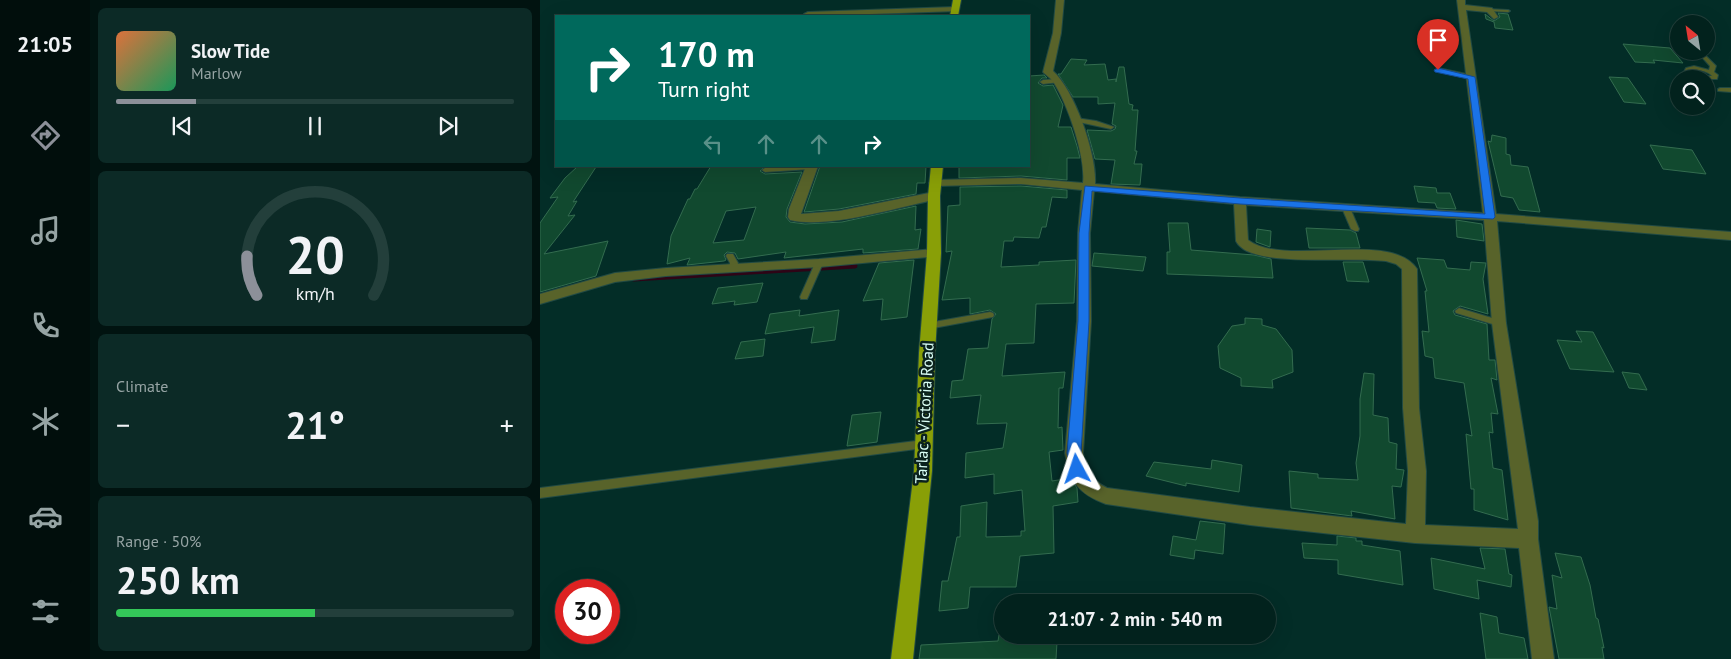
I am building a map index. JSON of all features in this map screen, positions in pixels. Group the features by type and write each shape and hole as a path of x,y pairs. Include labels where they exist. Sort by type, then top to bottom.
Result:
{"main road":[{"path":"954,13 957,0"},
{"name":"Tarlac - Victoria Road","path":"902,659 923,470 928,326 934,253 934,190 937,167"}],"street":[{"path":"1060,0 1057,33 1048,72 1058,81 1076,120 1081,132 1090,172 1084,233 1084,321 1074,453 1077,469 1084,483 1092,490 1106,496 1250,516 1415,534 1528,540"},
{"path":"1492,13 1462,4 1490,217 1499,323 1528,521 1528,540 1543,659"},
{"path":"808,14 954,13"},
{"path":"812,167 794,209 794,217 799,219 839,214 996,176 1088,188 1240,201 1490,217 1731,236"},
{"path":"1240,201 1242,241 1244,245 1253,249 1292,254 1382,256 1402,261 1410,269 1411,408 1417,471 1415,534"},
{"path":"540,299 615,278 731,262 819,263 934,253"}],"lane":[{"path":"1492,13 1508,11"},
{"path":"1438,70 1471,77"},
{"path":"1042,82 1058,81"},
{"path":"1720,90 1731,90"},
{"path":"1076,120 1111,127"},
{"path":"765,170 812,167"},
{"path":"1346,208 1355,229"},
{"path":"804,296 819,263"},
{"path":"1459,311 1499,323"},
{"path":"928,326 990,314"},
{"path":"540,493 924,444"}],"building":[{"path":"1498,13 1508,14 1513,30 1495,28 1494,22 1486,19 1485,14 1494,21 1500,17"},
{"path":"1623,44 1670,48 1670,60 1680,60 1683,63 1653,60 1655,63 1635,62"},
{"path":"1071,59 1087,60 1084,65 1105,64 1108,80 1116,79 1116,82 1119,67 1124,67 1129,104 1133,105 1132,110 1138,110 1135,151 1137,151 1134,164 1142,164 1140,185 1111,184 1115,160 1095,159 1087,130 1111,131 1115,129 1116,126 1112,124 1115,103 1098,104 1098,97 1073,97 1058,74 1061,74"},
{"path":"1044,75 1047,78 1042,78 1038,83 1043,86 1053,85 1063,105 1058,127 1071,127 1080,158 1067,158 1067,180 1021,176 959,178 959,167 1030,167 1030,76"},
{"path":"1609,77 1628,78 1646,104 1624,102"},
{"path":"1492,135 1506,138 1506,154 1510,155 1511,165 1528,167 1540,212 1519,210 1513,198 1501,196 1488,141 1491,142"},
{"path":"1650,145 1692,150 1706,174 1663,169"},
{"path":"577,167 596,167 573,202 577,201 568,216 575,215 544,254 608,241 596,276 540,292 540,223 558,197 550,198 565,178"},
{"path":"710,167 764,167 760,171 765,174 802,172 787,209 786,217 790,222 805,224 842,222 916,206 915,230 921,229 918,249 863,253 863,249 784,258 786,252 738,259 735,253 727,252 724,255 726,260 724,261 687,265 690,258 667,264 671,236 688,199 690,199 695,189 697,189","holes":["756,207 744,240 713,243 726,211"]},
{"path":"820,167 926,167 925,183 917,183 916,194 839,209 804,212"},
{"path":"1021,186 1067,190 1067,198 1052,197 1046,227 1042,227 1039,238 1014,237 1013,241 1004,241 1001,267 1039,265 1039,262 1076,260 1074,303 1036,304 1034,343 1006,344 1002,376 1065,372 1063,388 1059,388 1058,428 1062,427 1063,450 1049,452 1052,481 1071,478 1077,488 1078,502 1053,506 1054,553 1020,556 1016,587 970,587 968,608 939,611 942,581 948,581 957,537 960,537 961,506 987,502 986,537 1021,536 1021,531 1025,531 1022,490 994,494 994,474 965,478 966,453 1003,448 1007,423 977,424 981,395 950,398 952,381 963,380 968,349 988,348 992,319 996,314 990,310 970,314 970,298 942,300 952,251 946,252 948,206 960,205 960,187"},
{"path":"1414,186 1436,188 1437,193 1450,193 1456,209 1437,208 1435,203 1418,202"},
{"path":"1456,220 1482,224 1484,241 1457,237"},
{"path":"1168,223 1188,223 1191,250 1254,255 1271,259 1273,278 1167,274 1167,252 1170,252"},
{"path":"1306,228 1350,230 1356,233 1360,248 1309,248"},
{"path":"1257,229 1271,231 1270,247 1256,242"},
{"path":"1094,253 1146,257 1143,271 1092,266"},
{"path":"1417,258 1444,260 1447,268 1470,270 1471,262 1486,263 1483,279 1488,314 1460,306 1453,311 1455,315 1487,324 1489,360 1495,360 1497,380 1491,378 1498,414 1491,413 1493,433 1489,432 1493,468 1502,470 1508,520 1474,510 1474,489 1471,489 1466,434 1472,436 1464,383 1435,378 1433,358 1425,356 1422,331 1429,332 1425,291 1427,291"},
{"path":"914,260 907,317 881,320 883,299 863,301 879,263"},
{"path":"1343,262 1363,262 1369,282 1347,281"},
{"path":"763,283 757,302 734,305 735,301 712,304 718,288"},
{"path":"800,310 799,316 839,310 835,340 811,343 814,327 765,334 770,314"},
{"path":"1245,318 1262,319 1262,325 1276,329 1292,350 1293,372 1272,380 1273,388 1241,386 1241,378 1220,368 1218,346 1232,326 1245,324"},
{"path":"1576,331 1593,332 1614,372 1570,369 1557,340 1582,342"},
{"path":"765,339 763,356 735,359 741,342"},
{"path":"1622,372 1639,374 1647,390 1629,388"},
{"path":"1364,373 1374,374 1373,415 1388,418 1389,442 1397,444 1396,469 1404,470 1401,487 1392,486 1395,519 1351,511 1352,516 1291,508 1289,471 1318,474 1318,478 1358,480 1356,463 1360,436 1360,399"},
{"path":"881,412 877,442 847,446 852,415"},
{"path":"1212,460 1242,465 1239,492 1186,483 1186,486 1146,476 1154,462 1211,469"},
{"path":"1200,521 1225,524 1223,554 1195,550 1194,559 1170,555 1173,536 1196,540"},
{"path":"1337,536 1356,538 1356,541 1362,541 1362,545 1400,551 1403,585 1338,574 1338,560 1304,558 1302,543 1337,545"},
{"path":"1480,548 1505,549 1509,574 1512,575 1511,587 1477,580 1479,599 1434,589 1431,558 1485,569"},
{"path":"1555,553 1581,557 1590,585 1596,618 1598,619 1604,648 1602,647 1604,659 1559,659 1549,607 1557,609 1552,575 1562,578"},
{"path":"1480,613 1497,617 1499,633 1524,638 1528,659 1486,659"},
{"path":"994,641 994,644 1057,644 1056,659 919,659 921,645"}],"waterway":[{"path":"634,279 855,266"}],"route":[{"path":"1077,469 1074,453 1084,321 1084,233 1088,188 1240,201 1490,217 1471,77 1438,70"}]}
